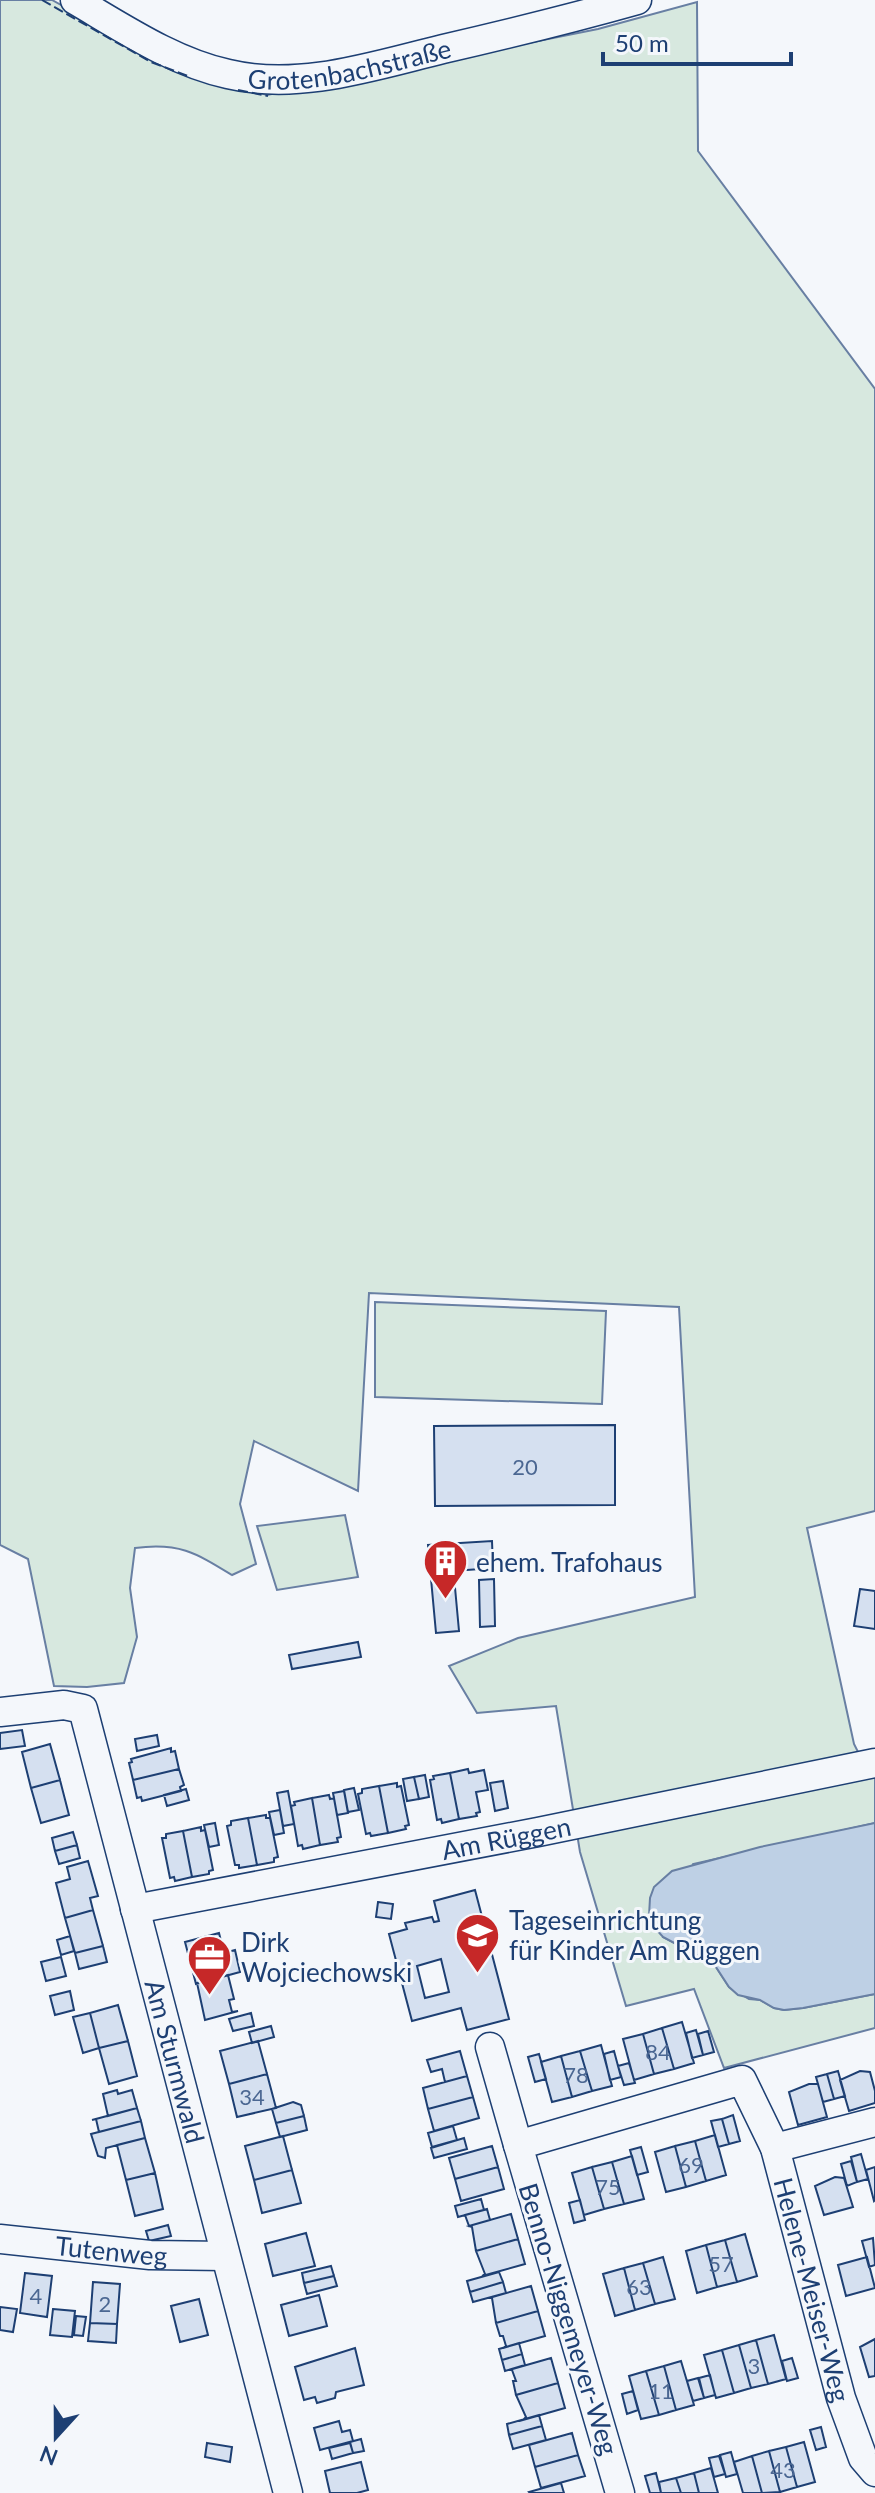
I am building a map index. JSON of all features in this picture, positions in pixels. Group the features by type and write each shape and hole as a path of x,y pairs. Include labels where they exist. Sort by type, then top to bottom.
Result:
{"street":[{"name":"Grotenbachstraße","path":"75,0 188,61 227,74 267,80 303,80 357,70 637,0"},
{"name":"Am Sturmwald","path":"0,1712 64,1705 83,1709 288,2493"},
{"name":"Am Rüggen","path":"135,1909 538,1832 875,1763"},
{"name":"Benno-Niggemeyer-Weg","path":"490,2047 620,2493"},
{"name":"Helene-Meiser-Weg","path":"518,2145 742,2080 775,2148 841,2398 863,2458 875,2472"},
{"name":"Helene-Meiser-Weg","path":"775,2148 875,2122"},
{"name":"Tutenweg","path":"0,2239 150,2255 225,2256"}],"shaded area":[{"path":"0,0 52,0 176,69 267,95 598,29 697,2 698,151 875,389 875,1511 807,1528 854,1744 871,1778 875,1778 875,1823 693,1864 663,1937 714,1964 729,1987 749,1999 760,2000 774,2008 803,2008 875,1994 875,2028 724,2068 694,1989 626,2006 580,1852 556,1706 477,1713 449,1666 518,1638 695,1597 679,1307 369,1293 358,1491 254,1441 240,1504 256,1564 232,1575 176,1548 135,1548 130,1588 137,1637 124,1683 87,1687 54,1686 28,1559 0,1545"},
{"path":"375,1302 606,1311 602,1404 375,1397"},
{"path":"345,1515 358,1577 277,1590 257,1526"}],"water":[{"path":"875,1823 875,1994 803,2008 774,2008 760,2000 738,1995 714,1964 663,1937 653,1926 649,1916 650,1898 654,1887 672,1871 760,1847"}],"building":[{"path":"615,1425 615,1505 435,1506 434,1426"},
{"path":"492,1541 493,1568 454,1571 452,1555 429,1557 428,1545"},
{"name":"ehem. Trafohaus","path":"452,1555 459,1631 436,1633 429,1557"},
{"path":"494,1579 495,1626 480,1627 479,1580"},
{"path":"860,1589 875,1591 875,1629 854,1626"},
{"path":"358,1642 361,1657 292,1669 289,1655"},
{"path":"22,1730 25,1746 0,1749 0,1733"},
{"path":"157,1735 159,1746 137,1751 135,1739"},
{"path":"50,1744 60,1780 31,1788 22,1752"},
{"path":"171,1748 171,1752 175,1751 179,1769 133,1780 131,1759"},
{"path":"179,1769 184,1785 180,1787 181,1791 142,1801 141,1797 137,1798 133,1780"},
{"path":"468,1769 469,1773 484,1770 488,1790 476,1792 480,1812 476,1813 477,1816 459,1819 450,1773"},
{"path":"450,1773 459,1819 442,1823 441,1819 437,1820 430,1780 434,1779 433,1776"},
{"path":"425,1775 429,1797 419,1799 414,1777"},
{"path":"414,1777 419,1799 407,1801 403,1779"},
{"path":"60,1780 69,1815 41,1823 31,1788"},
{"path":"503,1781 508,1808 495,1811 490,1783"},
{"path":"397,1783 397,1787 401,1786 409,1825 405,1826 406,1829 388,1833 379,1786"},
{"path":"379,1786 388,1833 371,1836 370,1833 366,1834 358,1794 362,1793 362,1789"},
{"path":"354,1788 359,1810 348,1812 344,1790"},
{"path":"186,1789 189,1800 167,1806 164,1795"},
{"path":"288,1791 294,1824 283,1826 277,1793"},
{"path":"344,1791 348,1813 337,1815 333,1793"},
{"path":"329,1795 330,1799 334,1798 341,1837 337,1838 338,1842 320,1845 312,1798"},
{"path":"312,1798 320,1845 303,1849 302,1845 298,1846 291,1806 295,1805 294,1802"},
{"path":"280,1810 284,1833 274,1835 269,1812"},
{"path":"266,1815 270,1818 278,1857 274,1858 274,1862 257,1865 248,1818"},
{"path":"248,1818 257,1865 239,1868 235,1865 227,1826 231,1825 231,1821"},
{"path":"215,1823 219,1845 209,1847 204,1825"},
{"path":"201,1827 201,1831 205,1830 213,1870 209,1874 192,1877 183,1831"},
{"path":"183,1831 192,1877 175,1881 174,1877 170,1878 162,1838 166,1838 166,1834"},
{"path":"73,1832 77,1845 55,1851 52,1838"},
{"path":"77,1845 80,1858 59,1864 55,1851"},
{"path":"88,1861 98,1896 90,1898 93,1910 65,1918 56,1883 70,1879 67,1867"},
{"path":"475,1890 509,2019 467,2030 461,2008 412,2021 389,1934 407,1929 405,1923 432,1917 434,1922 439,1921 434,1901","holes":["441,1959 449,1992 425,1998 417,1966"]},
{"path":"378,1902 393,1904 391,1919 376,1917"},
{"path":"93,1910 103,1946 75,1953 65,1918"},
{"path":"219,1933 224,1953 235,1950 240,1972 196,1984 185,1942"},
{"path":"70,1936 74,1951 61,1955 57,1940"},
{"path":"103,1946 107,1962 79,1969 75,1953"},
{"path":"61,1957 66,1976 46,1981 41,1962"},
{"path":"228,1975 234,1999 229,2000 232,2012 238,2011 205,2020 197,1983"},
{"path":"70,1991 74,2010 55,2015 50,1996"},
{"path":"118,2005 128,2041 99,2048 90,2013"},
{"path":"90,2013 99,2048 83,2053 73,2017"},
{"path":"251,2013 254,2026 233,2031 229,2019"},
{"path":"682,2022 694,2063 674,2069 662,2028"},
{"path":"271,2026 274,2037 252,2043 249,2032"},
{"path":"662,2028 674,2069 654,2074 643,2034"},
{"path":"696,2030 703,2055 692,2058 686,2033"},
{"path":"708,2031 714,2052 703,2055 698,2034"},
{"path":"643,2034 654,2074 634,2080 623,2039"},
{"path":"128,2041 137,2076 109,2084 99,2048"},
{"path":"258,2041 267,2074 229,2084 220,2051"},
{"path":"601,2045 612,2086 592,2091 580,2051"},
{"path":"460,2051 467,2076 445,2082 442,2069 431,2072 427,2060"},
{"path":"580,2051 592,2091 572,2097 561,2056"},
{"path":"614,2051 621,2077 610,2080 604,2054"},
{"path":"539,2054 546,2079 535,2082 528,2057"},
{"path":"561,2056 572,2097 552,2102 541,2062"},
{"path":"629,2063 635,2083 624,2085 618,2066"},
{"path":"838,2071 845,2096 834,2099 827,2074"},
{"path":"860,2071 870,2072 875,2103 849,2111 840,2080"},
{"path":"267,2074 276,2108 237,2117 229,2084"},
{"path":"827,2074 834,2099 823,2102 816,2077"},
{"path":"467,2076 473,2097 428,2109 423,2088"},
{"path":"818,2084 827,2117 798,2125 789,2092"},
{"path":"117,2090 118,2094 132,2090 137,2108 108,2116 103,2094"},
{"path":"473,2097 479,2118 434,2131 428,2109"},
{"path":"293,2102 301,2105 304,2116 276,2123 272,2109"},
{"path":"137,2108 141,2121 99,2132 96,2119 92,2120"},
{"path":"733,2115 740,2141 729,2144 722,2119"},
{"path":"304,2116 307,2130 280,2137 276,2123"},
{"path":"722,2119 729,2144 718,2147 711,2121"},
{"path":"141,2121 145,2138 106,2148 105,2158 98,2156 91,2134"},
{"path":"453,2126 457,2140 432,2147 428,2133"},
{"path":"715,2135 726,2175 706,2181 695,2141"},
{"path":"283,2136 292,2170 254,2180 245,2146"},
{"path":"145,2138 155,2173 126,2180 117,2145"},
{"path":"464,2138 467,2149 434,2158 431,2148"},
{"path":"695,2141 706,2181 686,2187 675,2146"},
{"path":"492,2146 498,2167 455,2179 449,2158"},
{"path":"675,2146 686,2187 666,2192 655,2152"},
{"path":"641,2147 648,2172 637,2175 630,2150"},
{"path":"861,2154 868,2179 857,2182 851,2157"},
{"path":"632,2156 644,2199 624,2204 612,2162"},
{"path":"851,2161 857,2182 847,2186 841,2164"},
{"path":"612,2162 624,2204 604,2209 592,2167"},
{"path":"498,2167 504,2189 461,2201 455,2179"},
{"path":"592,2167 604,2209 584,2215 572,2173"},
{"path":"875,2167 875,2200 874,2201 866,2170"},
{"path":"292,2170 301,2203 262,2213 254,2180"},
{"path":"155,2173 163,2209 135,2216 126,2180"},
{"path":"835,2177 844,2178 853,2207 824,2215 815,2186"},
{"path":"481,2199 484,2210 458,2217 455,2206"},
{"path":"580,2200 585,2220 574,2223 569,2203"},
{"path":"487,2209 490,2220 469,2226 465,2215"},
{"path":"511,2214 518,2239 476,2251 472,2227 469,2226"},
{"path":"168,2225 171,2236 149,2241 146,2231"},
{"path":"306,2233 315,2266 273,2276 265,2244"},
{"path":"745,2234 757,2276 737,2282 725,2240"},
{"path":"873,2238 875,2265 869,2267 862,2241"},
{"path":"518,2239 525,2264 482,2276 485,2274 476,2251"},
{"path":"725,2240 737,2282 717,2287 706,2245"},
{"path":"706,2245 717,2287 697,2293 686,2251"},
{"path":"663,2257 675,2299 655,2304 643,2263"},
{"path":"867,2257 875,2288 846,2296 838,2265"},
{"path":"643,2263 655,2304 635,2310 624,2268"},
{"path":"331,2266 334,2276 304,2283 302,2273"},
{"path":"624,2268 635,2310 615,2316 603,2274"},
{"path":"499,2272 503,2282 470,2292 467,2281"},
{"path":"25,2273 52,2276 47,2317 20,2313"},
{"path":"334,2276 337,2286 307,2294 304,2283"},
{"path":"93,2282 120,2284 117,2324 90,2323"},
{"path":"503,2282 506,2293 473,2302 470,2292"},
{"path":"531,2286 538,2311 496,2323 492,2298 489,2298"},
{"path":"319,2295 327,2326 289,2336 281,2305"},
{"path":"199,2299 208,2335 180,2342 171,2306"},
{"path":"0,2307 17,2309 13,2332 0,2330"},
{"path":"53,2309 75,2311 72,2337 50,2335"},
{"path":"538,2311 545,2336 503,2348 506,2346 496,2323"},
{"path":"76,2316 86,2317 83,2336 74,2335"},
{"path":"90,2323 117,2324 116,2343 88,2341"},
{"path":"774,2335 786,2379 768,2384 756,2340"},
{"path":"875,2339 875,2376 869,2377 860,2347"},
{"path":"756,2340 768,2384 751,2388 739,2345"},
{"path":"519,2343 522,2354 502,2360 499,2349"},
{"path":"739,2345 751,2388 734,2393 722,2350"},
{"path":"355,2348 364,2385 336,2392 335,2398 317,2403 315,2397 304,2400 295,2367"},
{"path":"722,2350 734,2393 716,2398 704,2355"},
{"path":"522,2354 525,2365 505,2371 502,2360"},
{"path":"551,2358 558,2383 516,2395 513,2381 516,2381 512,2370 509,2370"},
{"path":"792,2358 798,2378 787,2381 782,2361"},
{"path":"681,2361 694,2405 676,2410 664,2366"},
{"path":"664,2366 676,2410 659,2415 646,2371"},
{"path":"646,2371 659,2415 641,2419 629,2376"},
{"path":"710,2375 715,2395 704,2398 699,2378"},
{"path":"698,2378 704,2398 693,2401 687,2381"},
{"path":"558,2383 565,2408 523,2420 526,2417 516,2395"},
{"path":"633,2391 638,2410 627,2414 622,2394"},
{"path":"539,2415 542,2426 509,2435 507,2424"},
{"path":"339,2421 342,2432 350,2430 353,2441 320,2450 314,2428"},
{"path":"542,2426 546,2440 513,2449 509,2435"},
{"path":"821,2427 826,2447 816,2450 810,2430"},
{"path":"572,2433 578,2455 535,2467 529,2445"},
{"path":"361,2439 364,2451 353,2453 350,2442"},
{"path":"804,2442 815,2482 797,2487 786,2447"},
{"path":"207,2443 232,2447 230,2462 205,2457"},
{"path":"350,2443 353,2453 332,2459 329,2448"},
{"path":"786,2447 797,2487 780,2492 769,2451"},
{"path":"769,2451 780,2492 762,2493 752,2456"},
{"path":"731,2452 737,2474 726,2477 720,2455"},
{"path":"578,2455 585,2476 541,2488 535,2467"},
{"path":"719,2456 725,2474 714,2477 709,2458"},
{"path":"752,2456 762,2493 743,2493 734,2462"},
{"path":"361,2462 368,2490 330,2493 325,2471"},
{"path":"711,2468 718,2493 699,2493 694,2473"},
{"path":"656,2473 661,2493 650,2493 645,2476"},
{"path":"694,2473 699,2493 681,2493 676,2478"},
{"path":"676,2478 681,2493 661,2493 659,2482"},
{"path":"561,2483 564,2493 529,2492"}],"fence":[{"path":"42,0 151,62 188,76"},
{"path":"238,90 268,96"}],"place":[{"name":"ehem. Trafohaus","path":"445,1601"},
{"name":"Tageseinrichtung für Kinder Am Rüggen","path":"478,1974"},
{"name":"Dirk Wojciechowski","path":"210,1996"}]}
